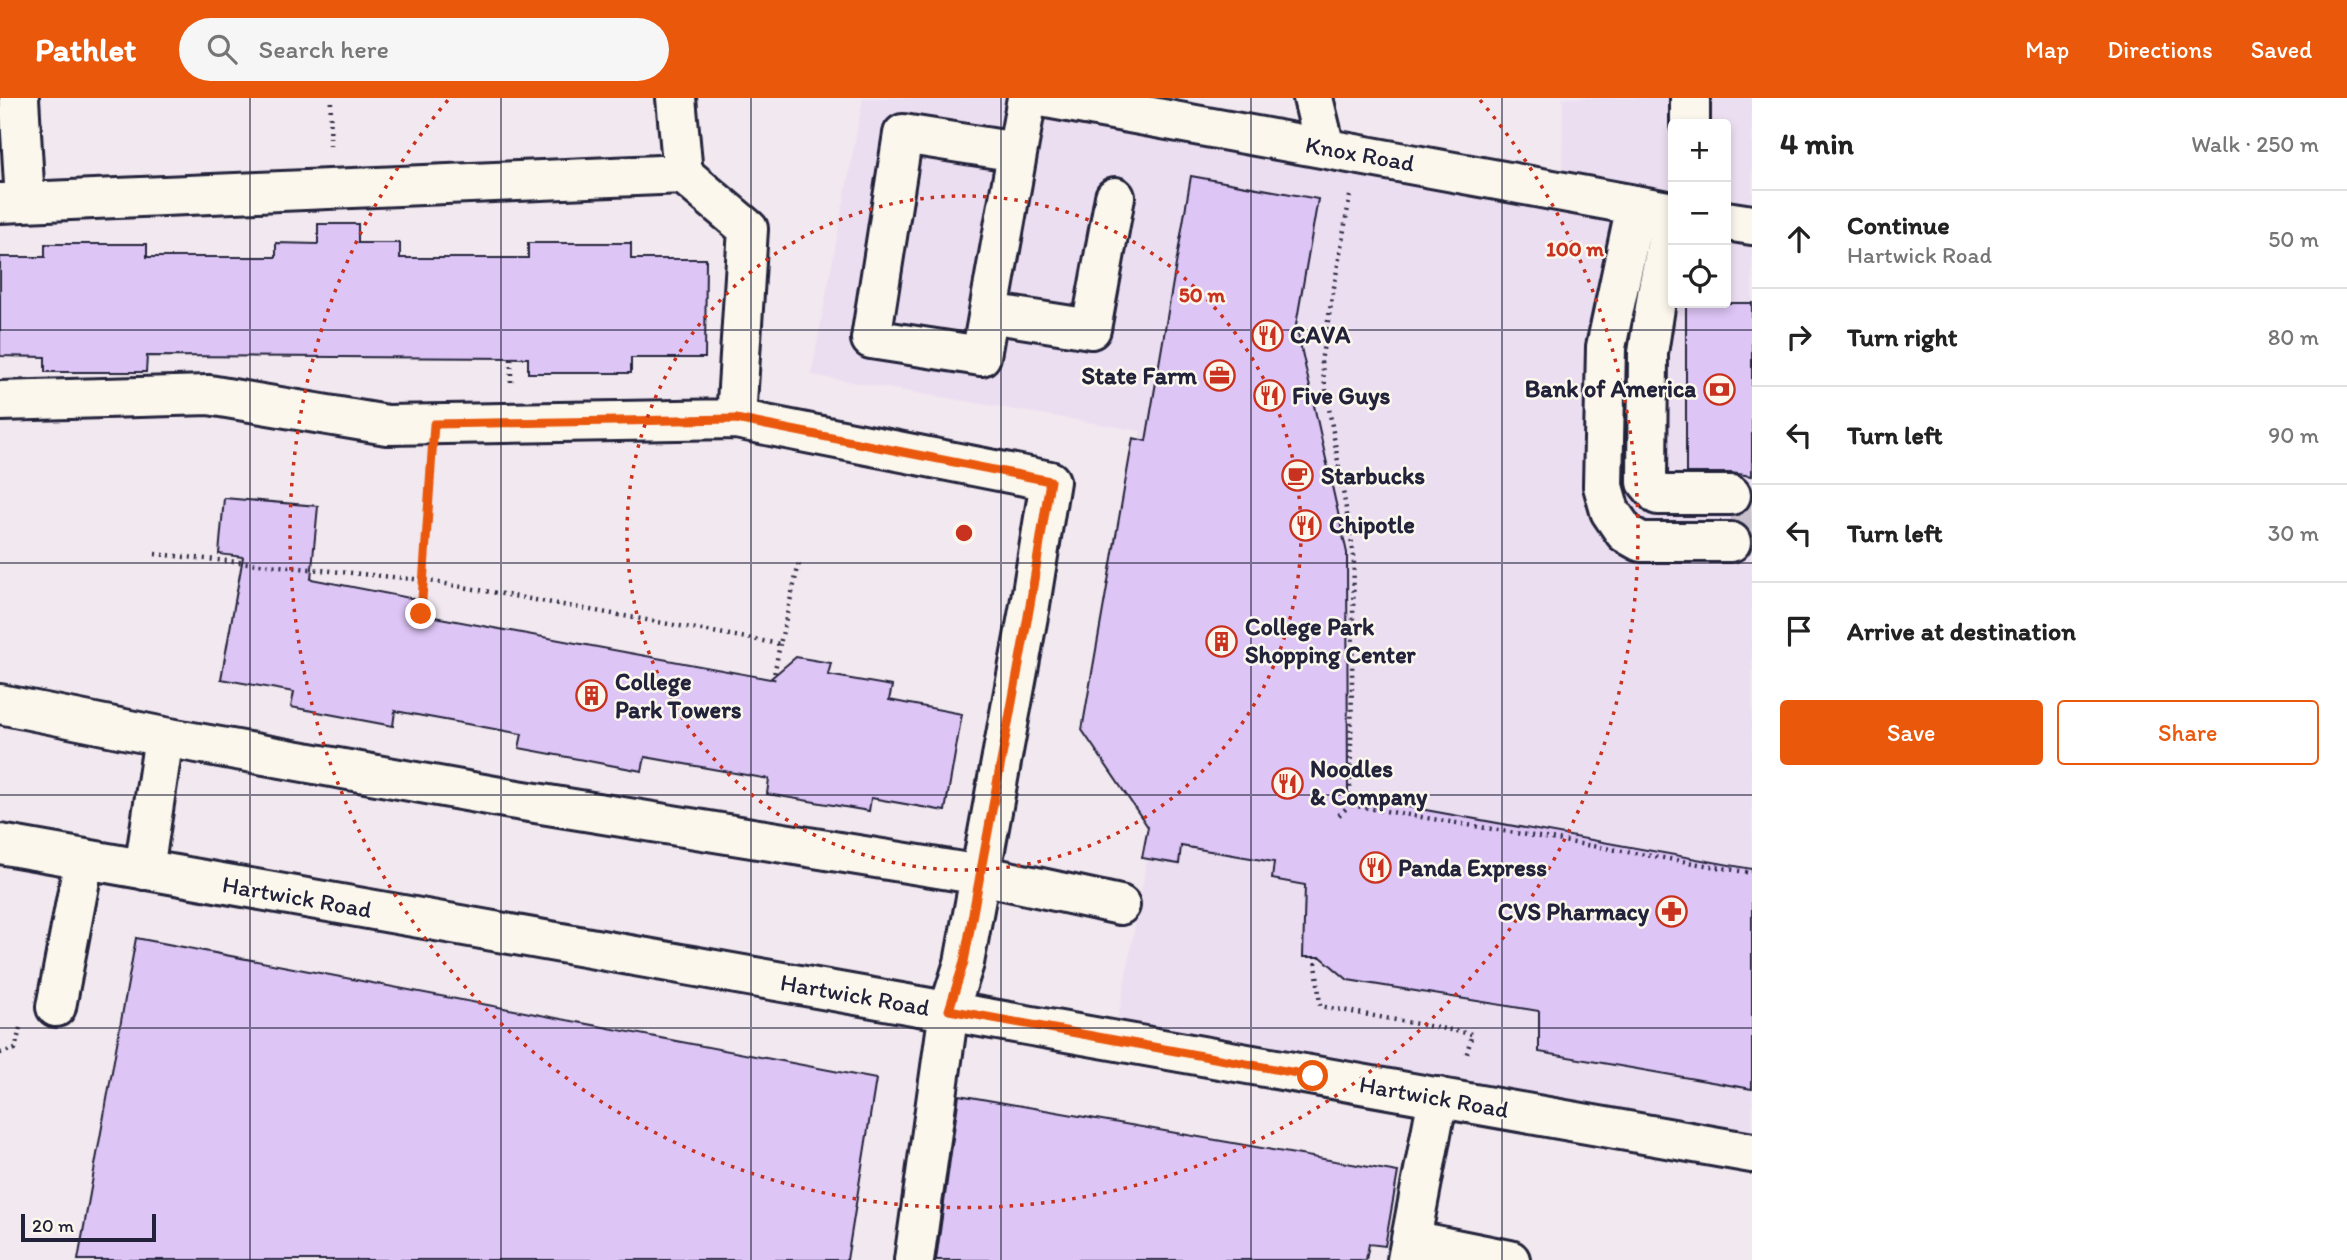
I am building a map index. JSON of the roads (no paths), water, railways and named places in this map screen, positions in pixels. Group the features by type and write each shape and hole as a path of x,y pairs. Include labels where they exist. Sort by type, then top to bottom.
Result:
{"street":[{"path":"19,98 12,203 683,174 748,229 736,419"},
{"path":"676,98 683,174"},
{"path":"1017,152 903,134 872,339 981,356 1027,98"},
{"name":"Knox Road","path":"1047,98 1660,209"},
{"path":"1313,98 1325,148"},
{"path":"1690,98 1690,119"},
{"path":"989,313 1091,329 1115,197"},
{"path":"1660,209 1658,288 1648,353 1647,482 1658,495 1731,520 1641,542 1625,533 1610,511 1603,486 1606,347 1660,209"},
{"path":"1731,221 1752,225"},
{"path":"0,401 209,395 387,425 736,419 1050,481 981,875 964,962 949,1010 914,1260"},
{"path":"0,705 511,799 981,875 1120,905"},
{"path":"144,870 164,737"},
{"name":"Hartwick Road","path":"0,844 1752,1153"},
{"path":"55,1007 84,859"},
{"path":"1438,1097 1409,1250 1510,1260"}],"tunnel":[{"path":"1731,522 1752,521"}],"place":[{"name":"CAVA","path":"1267,335"},
{"name":"State Farm","path":"1220,376"},
{"name":"Bank of America","path":"1719,389"},
{"name":"Five Guys","path":"1269,396"},
{"name":"Starbucks","path":"1298,476"},
{"name":"Chipotle","path":"1306,525"},
{"name":"College Park Shopping Center","path":"1222,641"},
{"name":"College Park Towers","path":"592,696"},
{"name":"Noodles & Company","path":"1287,783"},
{"name":"Panda Express","path":"1375,868"},
{"name":"CVS Pharmacy","path":"1672,912"}]}
